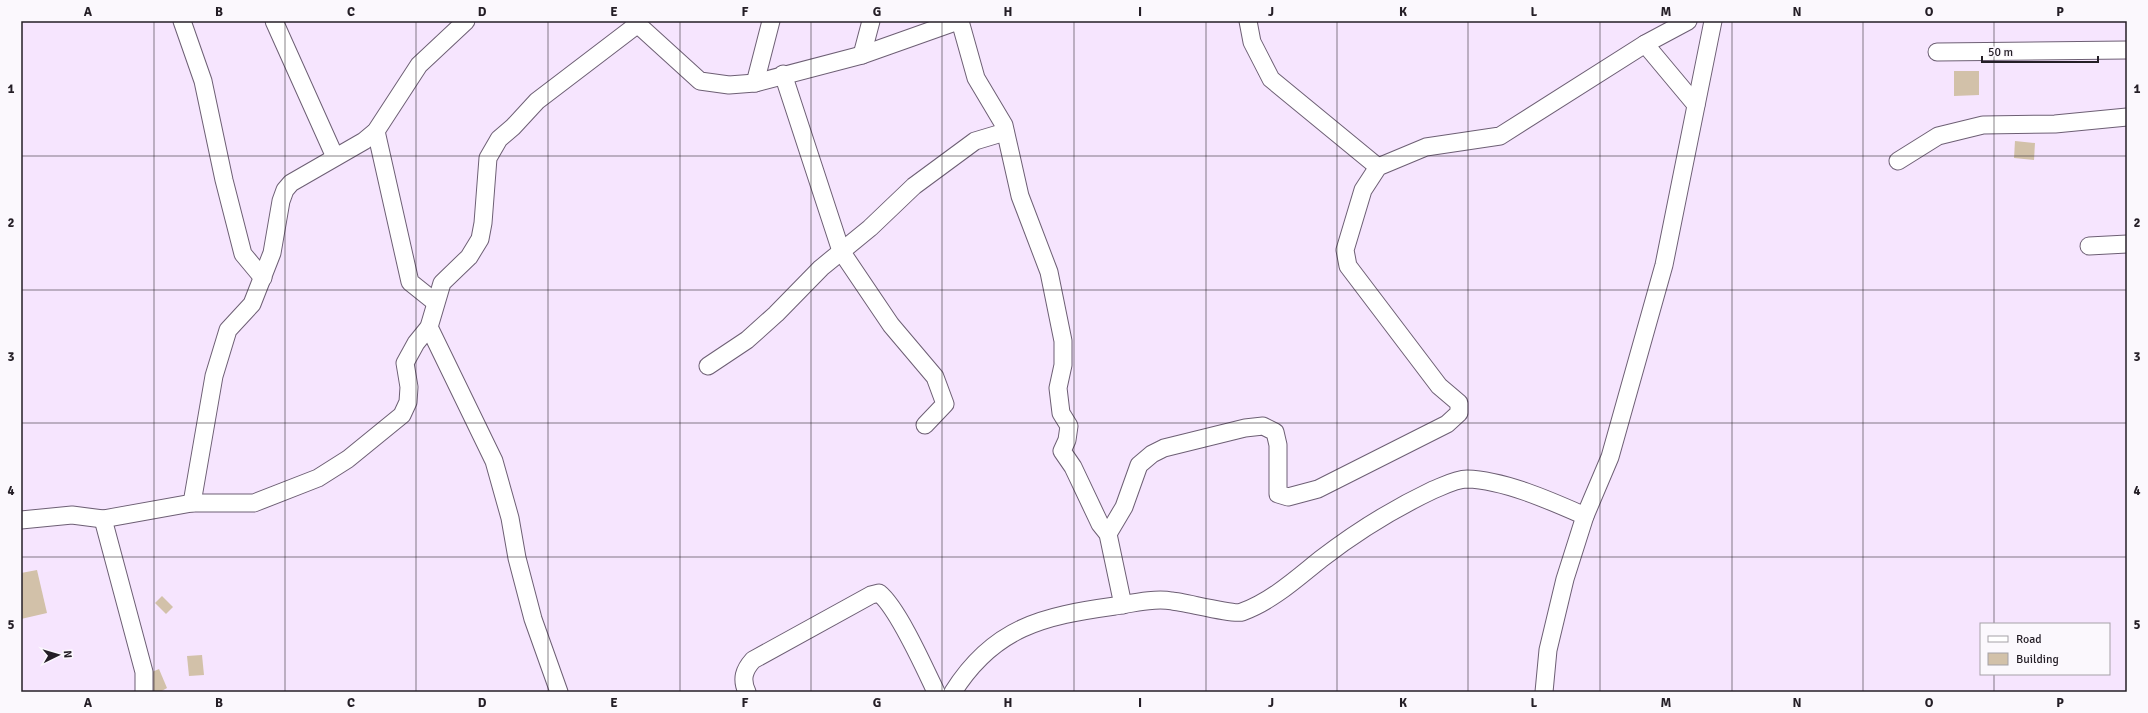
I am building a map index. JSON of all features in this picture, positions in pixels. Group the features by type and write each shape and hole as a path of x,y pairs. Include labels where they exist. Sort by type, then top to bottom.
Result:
{"street":[{"path":"182,21 203,81 224,180 243,254 263,278"},
{"path":"274,21 336,157"},
{"path":"192,503 214,376 228,330 252,304 263,278 272,253 281,201 285,190 292,183 364,141 376,131 419,65 466,21"},
{"path":"755,83 771,21"},
{"path":"862,55 871,21"},
{"path":"21,520 72,515 103,519 192,503 254,503 318,478 348,459 402,415 408,402 409,387 405,363 416,343 429,327 435,302 442,283 469,257 480,240 483,223 488,158 499,140 537,101 636,23 700,81 729,85 755,83 783,74 862,55 959,21 976,78 994,108 1005,132 1020,196 1050,272 1063,341 1063,365 1058,388 1061,413 1069,426 1067,440 1062,452 1073,467 1100,524 1108,534 1122,605"},
{"path":"1248,21 1252,42 1271,78 1378,166"},
{"path":"1108,534 1124,507 1139,465 1164,448 1217,433 1263,426 1275,432 1278,445 1278,494 1288,497 1318,489 1447,424 1459,413 1459,402 1439,386 1348,266 1345,250 1363,190 1378,166 1426,147 1500,136 1645,44 1688,21"},
{"path":"1544,692 1548,650 1565,579 1585,516 1610,457 1664,265 1713,21"},
{"path":"1645,44 1696,105"},
{"path":"1937,52 2127,50"},
{"path":"783,74 842,252 891,325 935,377 945,404 925,425"},
{"path":"1898,161 1938,136 1983,125 2055,124 2127,117"},
{"path":"376,131 410,282 435,302"},
{"path":"708,366 747,340 776,314 821,268 870,228 914,186 947,160 975,141 1005,132"},
{"path":"2089,246 2127,244"},
{"path":"429,327 462,391 494,461 510,518 517,558 533,620 559,692"},
{"path":"953,692 965,673 988,649 1024,626 1079,610 1169,600 1240,613 1275,595 1325,556 1390,512 1444,485 1465,479 1488,481 1548,499 1585,516"},
{"path":"103,519 144,672 144,692"},
{"path":"747,692 743,684 745,669 753,660 871,595 879,593 886,598 897,617 936,692"}],"building":[{"path":"1954,71 1979,71 1979,95 1954,96"},
{"path":"2015,141 2035,143 2034,160 2014,158"},
{"path":"37,570 47,613 21,619 21,573"},
{"path":"162,596 173,607 166,614 155,603"},
{"path":"202,655 204,675 189,676 187,656"},
{"path":"159,669 167,688 160,692 144,692 138,678"}]}
